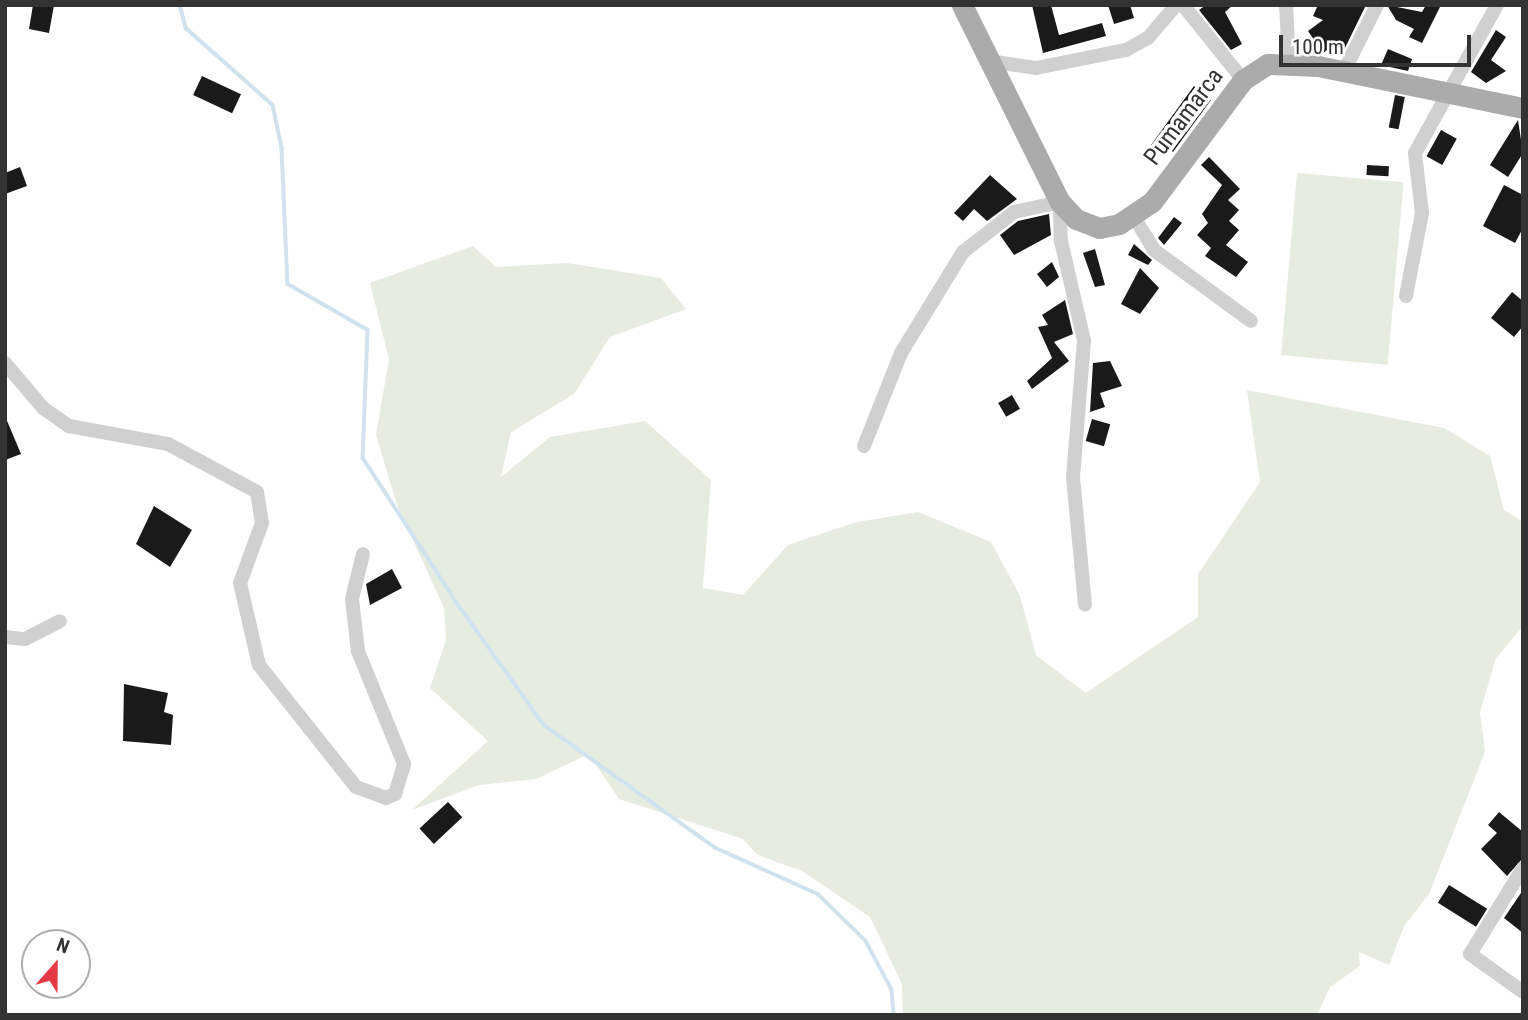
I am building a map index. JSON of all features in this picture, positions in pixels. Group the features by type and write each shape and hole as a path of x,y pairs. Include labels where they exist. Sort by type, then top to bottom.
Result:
{"main road":[{"name":"Pumamarca","path":"962,5 1059,202 1076,219 1099,228 1133,215 1178,170 1243,80 1268,64 1289,62 1344,71 1523,108"}],"street":[{"path":"989,61 1036,68 1126,50 1148,38 1176,5"},
{"path":"1183,5 1243,80"},
{"path":"1286,5 1289,62"},
{"path":"1344,71 1377,5"},
{"path":"1406,296 1423,213 1415,153 1497,5"},
{"path":"864,446 901,353 963,252 1014,212 1059,202 1061,242 1084,341 1073,477 1085,604"},
{"path":"1133,215 1154,250 1251,321"},
{"path":"5,363 43,408 69,426 169,444 257,492 262,523 240,583 259,665 356,788 386,798 395,794 404,764 358,651 352,599 363,554"},
{"path":"5,637 25,639 60,621"},
{"path":"1523,868 1470,954 1523,992"}],"shaded area":[{"path":"1297,173 1404,182 1388,365 1281,355"},
{"path":"473,246 496,267 567,263 661,278 686,309 610,337 574,394 511,432 501,477 550,437 645,421 711,480 703,588 743,595 788,545 857,522 918,512 991,542 1020,596 1036,655 1086,693 1198,617 1198,574 1260,482 1247,390 1444,428 1490,456 1504,510 1523,522 1523,626 1496,658 1480,712 1485,752 1429,894 1404,926 1389,965 1359,952 1360,966 1330,987 1317,1015 903,1015 902,984 870,917 802,871 758,855 743,839 619,799 589,754 536,779 479,785 412,810 488,741 430,688 446,640 444,608 397,505 376,435 389,359 370,283"}],"building":[{"path":"33,5 54,5 49,33 29,29"},
{"path":"1032,5 1051,5 1059,35 1102,23 1106,36 1043,53"},
{"path":"1108,5 1130,5 1134,18 1114,24"},
{"path":"1206,5 1233,5 1225,12 1242,44 1231,50 1199,10"},
{"path":"1318,5 1366,5 1343,52 1330,48 1323,53 1308,31 1323,20 1313,16"},
{"path":"1387,5 1422,12 1426,5 1441,5 1422,43 1409,37 1414,29 1396,20"},
{"path":"1496,30 1506,37 1491,60 1506,71 1486,83 1471,72"},
{"path":"1388,49 1412,59 1408,71 1381,65"},
{"path":"202,76 241,94 232,113 193,95"},
{"path":"1194,86 1211,100 1173,152 1166,145 1160,152 1151,145"},
{"path":"1395,95 1405,97 1399,129 1389,127"},
{"path":"1518,120 1523,153 1508,177 1490,165"},
{"path":"1441,130 1457,139 1442,165 1426,156"},
{"path":"1209,157 1240,189 1228,200 1239,210 1229,221 1239,230 1226,245 1248,262 1236,277 1205,256 1211,248 1197,235 1208,223 1202,214 1222,185 1201,165"},
{"path":"1367,165 1389,166 1388,176 1366,175"},
{"path":"20,167 27,186 5,194 5,173"},
{"path":"990,175 1017,199 987,221 974,209 963,221 954,213"},
{"path":"1504,185 1523,195 1523,228 1515,243 1483,226"},
{"path":"1049,214 1051,235 1014,255 1000,235 1018,221"},
{"path":"1174,217 1182,223 1164,245 1158,238"},
{"path":"1134,244 1152,260 1148,265 1128,255"},
{"path":"1095,249 1105,285 1095,287 1083,253"},
{"path":"1052,262 1059,277 1047,287 1037,274"},
{"path":"1140,268 1159,288 1140,314 1121,304"},
{"path":"1512,292 1523,301 1523,326 1514,337 1491,318"},
{"path":"1065,300 1073,334 1054,342 1069,361 1032,389 1027,381 1052,358 1038,327 1048,325 1042,315"},
{"path":"1110,361 1122,386 1100,393 1105,407 1090,412 1093,363"},
{"path":"1012,395 1020,409 1006,417 998,403"},
{"path":"5,416 21,454 5,460"},
{"path":"1092,419 1110,424 1104,446 1086,441"},
{"path":"154,506 192,530 170,567 136,544"},
{"path":"392,569 402,588 370,605 366,584"},
{"path":"124,684 168,693 164,712 173,715 171,745 123,741"},
{"path":"448,802 462,817 434,844 419,829"},
{"path":"1499,812 1523,832 1523,858 1507,876 1481,849 1497,833 1488,825"},
{"path":"1449,885 1487,909 1476,927 1438,903"},
{"path":"1523,890 1523,933 1504,918"}],"waterway":[{"path":"180,5 186,28 273,105 282,148 288,284 368,330 363,458 457,603 544,725 716,848 818,894 866,941 892,990 894,1015"}]}
